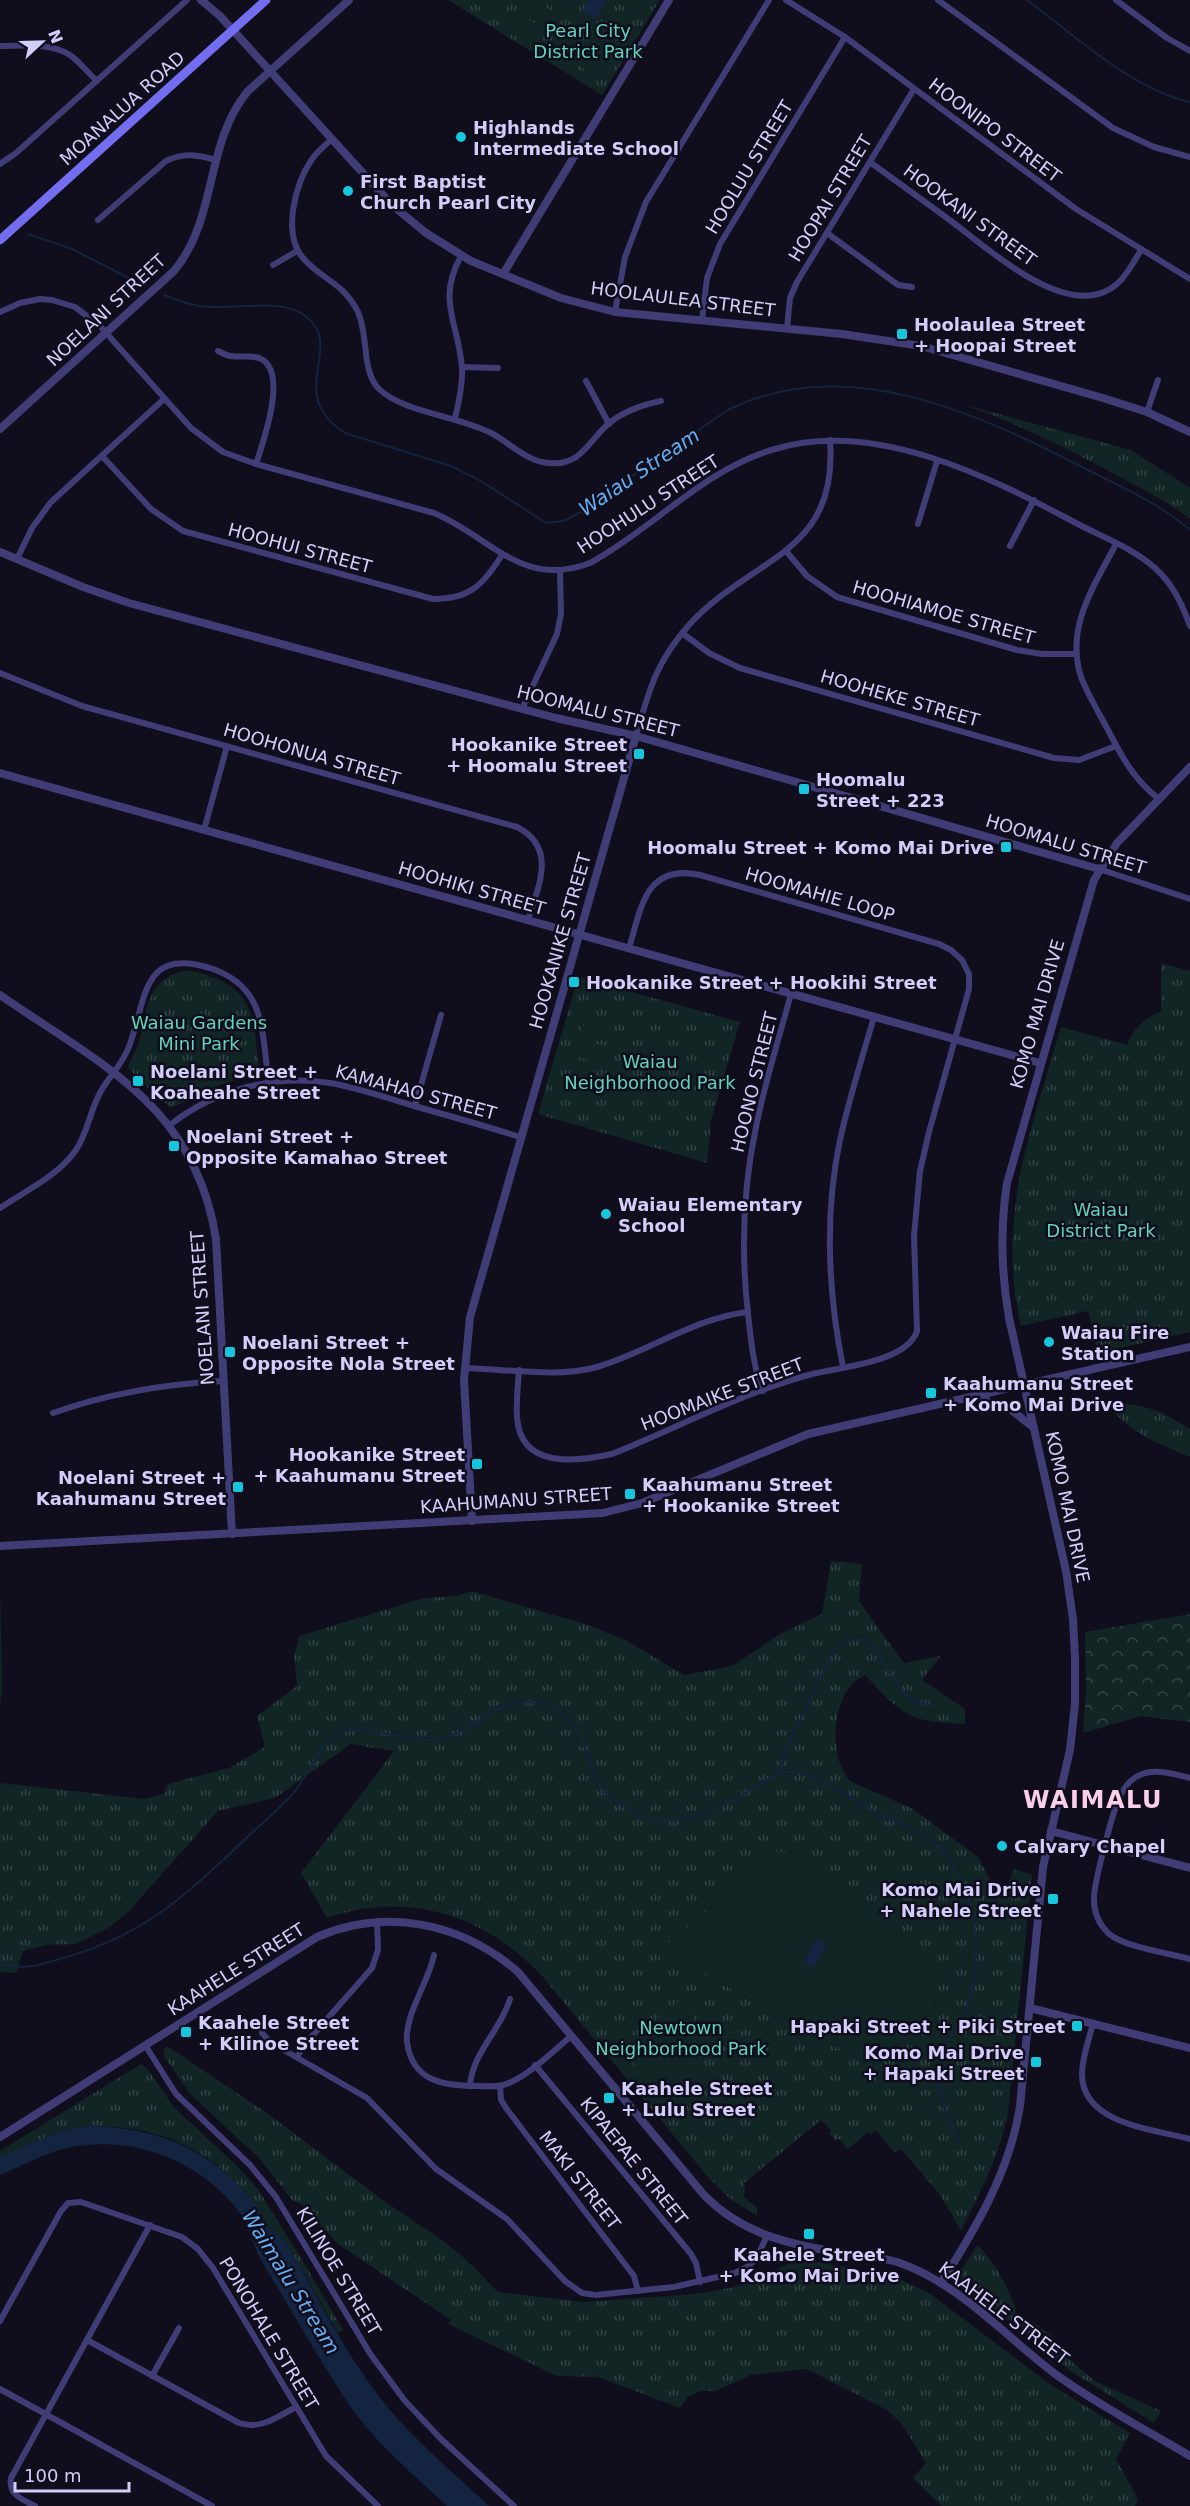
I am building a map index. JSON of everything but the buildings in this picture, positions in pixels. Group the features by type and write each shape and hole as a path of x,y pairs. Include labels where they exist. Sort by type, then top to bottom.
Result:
{"main road":[{"name":"MOANALUA ROAD","path":"0,240 266,0"}],"street":[{"path":"0,164 16,153 187,0"},
{"name":"HOOLAULEA STREET","path":"201,0 233,30 392,205 426,233 461,256 561,298 615,312 879,338 921,346 1011,370 1147,412 1190,432"},
{"name":"NOELANI STREET","path":"0,429 174,271 193,244 202,218 224,130 237,106 247,92 349,0"},
{"path":"503,274 669,0"},
{"path":"615,312 627,249 646,202 769,0"},
{"name":"HOONIPO STREET","path":"786,0 845,38 1076,209 1190,279"},
{"path":"938,0 1113,128 1154,147 1190,157"},
{"path":"1116,0 1167,38 1190,51"},
{"name":"HOOLUU STREET","path":"702,320 707,278 720,244 845,38"},
{"path":"0,46 40,46 58,50 70,55 97,81"},
{"name":"HOOPAI STREET","path":"787,328 793,290 914,88"},
{"path":"331,140 314,157 301,182 292,229 297,250 311,266 344,291 355,307 365,333 369,372 377,387 396,401 481,428 528,456 549,464 580,455 591,446 609,424 634,408 661,401"},
{"path":"98,219 166,161 190,154 216,160"},
{"name":"HOOKANI STREET","path":"870,162 1021,273 1064,292 1082,296 1098,294 1112,288 1126,275 1141,250"},
{"path":"827,233 898,285 912,287"},
{"path":"273,265 297,250"},
{"path":"455,418 462,367 449,302 452,277 461,256"},
{"name":"HOOHULU STREET","path":"0,312 30,301 52,300 75,307 106,333 191,428 215,447 231,456 256,464 434,513 457,524 502,555 533,568 560,571 578,568 598,559 711,479 740,462 783,446 830,440 874,443 986,477 1140,557 1163,577 1180,601 1190,626"},
{"path":"218,351 231,356 259,358 267,363 272,372 271,412 256,464"},
{"path":"462,367 498,368"},
{"path":"1147,412 1158,380"},
{"path":"586,381 609,424"},
{"path":"17,559 27,537 43,512 165,399"},
{"name":"HOOKANIKE STREET","path":"472,1521 465,1368 467,1334 475,1296 654,677 662,659 682,633 707,608 786,551 808,530 824,504 831,473 830,440"},
{"name":"HOOHUI STREET","path":"102,456 151,510 183,531 433,599 456,598 470,592 484,580 502,555"},
{"path":"918,524 937,461"},
{"path":"1010,546 1034,500"},
{"path":"1116,544 1084,607 1078,628 1076,654 1083,682 1116,746 1136,779 1159,799"},
{"name":"HOOHIAMOE STREET","path":"786,551 814,582 844,600 1017,650 1042,654 1076,654"},
{"name":"HOOMALU STREET","path":"0,552 83,587 129,603 522,709 636,735 1099,869 1190,899"},
{"path":"522,709 557,634 561,614 560,571"},
{"name":"HOOHEKE STREET","path":"682,633 709,653 740,668 1054,758 1079,760 1116,746"},
{"name":"HOOHONUA STREET","path":"0,673 71,702 523,830 536,842 542,862 541,876 528,920"},
{"path":"204,830 227,746"},
{"name":"KOMO MAI DRIVE","path":"941,2283 977,2224 1010,2152 1020,2106 1043,1867 1071,1738 1075,1658 1068,1585 1005,1300 1002,1231 1012,1161 1090,889 1099,869 1116,843 1190,767"},
{"name":"HOOHIKI STREET","path":"0,773 1040,1064"},
{"name":"HOOMAHIE LOOP","path":"629,948 642,904 651,887 675,873 700,875 933,942 951,950 965,964 970,981 968,998 956,1040"},
{"path":"0,1208 68,1160 84,1136 98,1097 128,1051 149,982 163,969 175,964 189,963 232,977 249,993 259,1013 269,1083"},
{"name":"HOONO STREET","path":"763,1391 753,1351 748,1312 744,1276 744,1223 752,1146 761,1102 791,994"},
{"name":"NOELANI STREET","path":"0,995 139,1093 170,1125 194,1164 212,1219 216,1249 232,1534"},
{"path":"415,1106 441,1015"},
{"path":"843,1367 831,1291 829,1239 832,1189 843,1124 874,1017"},
{"name":"HOOMAIKE STREET","path":"519,1370 517,1418 520,1431 526,1442 537,1453 560,1460 612,1454 796,1379 895,1354 906,1348 916,1336 918,1317 914,1236 918,1184 929,1132 956,1040"},
{"name":"KAMAHAO STREET","path":"170,1125 192,1110 218,1097 269,1083 302,1081 328,1083 520,1137"},
{"path":"465,1368 570,1371 589,1369 717,1318 748,1312"},
{"name":"KAAHUMANU STREET","path":"0,1546 593,1514 623,1509 808,1434 1190,1347"},
{"path":"53,1413 124,1393 175,1384 224,1381"},
{"path":"976,1395 990,1403 1009,1408 1034,1428"},
{"path":"1190,1778 1159,1772 1136,1777 1120,1796 1093,1898 1095,1912 1103,1927 1112,1936 1125,1942 1190,1959"},
{"path":"1051,1831 1190,1868"},
{"path":"297,2057 305,2044 372,1968 378,1950 377,1922"},
{"name":"KAAHELE STREET","path":"0,2137 309,1942 341,1929 377,1922 404,1922 432,1926 458,1934 484,1947 518,1972 711,2203 743,2225 767,2236 803,2246 886,2259 913,2268 941,2283 1059,2376 1190,2456"},
{"path":"434,1955 432,1966 407,2030 409,2051 415,2064 430,2079 447,2085 500,2086 516,2079 536,2065 571,2036"},
{"path":"470,2086 472,2072 507,2009 510,1999"},
{"path":"1030,2008 1190,2048"},
{"path":"1093,2023 1082,2075 1085,2091 1093,2103 1103,2113 1115,2119 1190,2139"},
{"path":"262,2032 270,2042 370,2100 436,2169 507,2219 573,2289 592,2296 674,2287 735,2273 747,2267 759,2254 767,2236"},
{"name":"KILINOE STREET","path":"145,2045 176,2094 241,2156 268,2186 371,2355 405,2401 441,2439 514,2506"},
{"name":"KIPAEPAE STREET","path":"536,2065 691,2254 696,2263 700,2282"},
{"name":"MAKI STREET","path":"500,2086 501,2100 506,2108 634,2276 638,2291"},
{"name":"PONOHALE STREET","path":"0,2321 61,2211 68,2203 81,2202 182,2237 203,2254 332,2463 378,2506"},
{"path":"35,2506 15,2495 10,2482 150,2225"},
{"path":"152,2376 178,2328"},
{"path":"87,2340 244,2425 265,2423 296,2407"},
{"path":"0,2389 212,2506"}],"green space":[{"name":"Pearl City District Park","path":"448,0 660,0 602,95"},
{"path":"532,0 558,14 549,29 524,13"},
{"path":"522,16 547,31 538,46 513,31"},
{"path":"563,26 581,37 576,46 558,35"},
{"path":"593,39 616,53 610,64 587,50"},
{"path":"554,41 572,52 567,61 549,50"},
{"path":"584,55 607,69 601,80 578,65"},
{"path":"965,405 1131,450 1190,488 1190,519 1152,494 1076,454"},
{"name":"Waiau District Park","path":"1161,963 1190,971 1190,1332 1098,1353 1088,1311 1021,1326 1014,1286 1012,1248 1020,1174 1061,1027 1127,1045 1140,1025 1161,1011"},
{"name":"Waiau Gardens Mini Park","path":"184,971 212,977 238,992 251,1014 259,1069 256,1074 222,1084 171,1108 144,1084 146,1081 142,1078 140,1080 128,1068 139,1042 151,997 162,981"},
{"name":"Waiau Neighborhood Park","path":"578,977 740,1022 711,1121 707,1163 538,1114"},
{"path":"582,1025 602,1031 599,1041 579,1035"},
{"path":"576,1038 604,1046 600,1063 571,1055"},
{"path":"1106,1402 1150,1409 1190,1429 1190,1457 1133,1429"},
{"name":"Newtown Neighborhood Park","path":"831,1561 862,1564 859,1601 904,1663 941,1656 922,1680 965,1709 965,1724 936,1722 915,1717 891,1701 865,1675 854,1683 845,1695 836,1725 838,1756 850,1781 913,1809 978,1857 998,1895 1003,1899 1014,1869 1032,1875 1008,2112 995,2158 961,2231 941,2196 901,2149 895,2153 876,2130 871,2134 868,2132 848,2149 839,2139 835,2140 829,2133 831,2130 821,2120 743,2184 744,2197 757,2208 757,2216 728,2197 707,2176 542,1976 496,1937 470,1923 415,1908 386,1907 357,1910 327,1918 301,1873 394,1751 351,1744 275,1798 218,1811 128,1912 110,1927 76,1944 46,1945 23,1951 16,1973 0,1972 0,1783 145,1799 165,1793 168,1784 229,1768 265,1747 257,1716 297,1686 294,1657 299,1636 424,1598 457,1596 472,1591 591,1626 627,1641 684,1675 732,1666 780,1634 822,1614","holes":["788,1852 813,1863 927,1956 936,1978 937,1995 926,2017 897,2035 865,2062 801,2029 677,1957 657,1953 712,1907"]},
{"path":"0,1583 2,1689 0,1705"},
{"path":"1190,1614 1190,1722 1141,1716 1083,1733 1086,1691 1085,1632"},
{"path":"788,1852 813,1863 927,1956 936,1973 938,1991 932,2009 919,2023 898,2036 871,2074 865,2062 801,2029 677,1957 667,1965 657,1953 712,1907 716,1891 737,1865 757,1854"},
{"name":"Newtown Neighborhood Park","path":"680,2000 691,2013 698,2027 703,2058 694,2087 671,2111 624,2051 624,2046"},
{"path":"167,2046 271,2116 387,2203 446,2243 472,2265 498,2292 585,2302 695,2294 735,2287 800,2259 892,2276 929,2293 1054,2387 1130,2433 1116,2459 1138,2499 1135,2506 942,2506 913,2478 926,2463 902,2424 887,2410 807,2369 750,2375 716,2391 701,2391 688,2397 680,2408 598,2377 557,2376 448,2324 451,2320 338,2244 301,2204 292,2200 259,2158 190,2094 164,2056"},
{"path":"141,2064 146,2067 174,2107 258,2189 343,2330 338,2333 286,2242 268,2227 257,2208 239,2186 218,2166 196,2151 171,2139 144,2131 89,2126 61,2131 0,2157 0,2151"},
{"path":"977,2245 1003,2280 1015,2306 1019,2322 1032,2322 1050,2334 1065,2356 1095,2381 1161,2411 1154,2423 1069,2370 961,2281 960,2272"}],"water":[{"path":"589,0 607,0 595,19 582,11"},
{"path":"816,1939 827,1945 814,1968 803,1962"},
{"name":"Waimalu Stream","path":"89,2126 131,2130 170,2140 206,2159 239,2186 257,2207 268,2227 286,2242 334,2328 375,2391 413,2435 489,2506 447,2506 365,2425 332,2378 262,2262 240,2213 224,2194 185,2165 140,2148 91,2145 59,2150 0,2175 0,2157 61,2131"}],"waterway":[{"path":"1027,0 1126,74 1169,96 1190,102"},
{"name":"Waiau Stream","path":"28,234 72,249 144,286"},
{"name":"Waiau Stream","path":"164,295 200,306 278,306 301,313 315,325 320,339 316,385 318,401 327,417 345,433 451,466 481,481 546,523 564,521 577,514 726,411 771,394 816,387 863,388 909,396 1000,427 1126,489 1166,512 1190,530"},
{"path":"778,1773 787,1748 833,1651 848,1642 860,1639 869,1643 877,1651 905,1694 918,1702 934,1705"},
{"path":"0,1963 24,1967 55,1961 116,1939 158,1914 197,1883 285,1803 326,1744 338,1733 360,1730 414,1739 439,1739 462,1731 506,1706 531,1702 544,1704 555,1708 572,1723 582,1742 596,1781 603,1790 624,1806 647,1818 664,1821 697,1816 728,1803 772,1777 795,1772 828,1784 869,1809 919,1833 945,1852 961,1880 968,1899 976,1940 976,1960 969,2001 960,2026 943,2048 939,2060 941,2100 959,2140"}],"place":[{"name":"Highlands Intermediate School","path":"461,137"},
{"name":"First Baptist Church Pearl City","path":"348,191"},
{"name":"Hoolaulea Street + Hoopai Street","path":"902,334"},
{"name":"Hookanike Street + Hoomalu Street","path":"639,754"},
{"name":"Hoomalu Street + 223","path":"804,789"},
{"name":"Hoomalu Street + Komo Mai Drive","path":"1006,847"},
{"name":"Hookanike Street + Hookihi Street","path":"574,982"},
{"name":"Noelani Street + Koaheahe Street","path":"138,1081"},
{"name":"Noelani Street + Opposite Kamahao Street","path":"174,1146"},
{"name":"Waiau Elementary School","path":"606,1214"},
{"name":"Waiau Fire Station","path":"1049,1342"},
{"name":"Noelani Street + Opposite Nola Street","path":"230,1352"},
{"name":"Kaahumanu Street + Komo Mai Drive","path":"931,1393"},
{"name":"Hookanike Street + Kaahumanu Street","path":"477,1464"},
{"name":"Noelani Street + Kaahumanu Street","path":"238,1487"},
{"name":"Kaahumanu Street + Hookanike Street","path":"630,1494"},
{"name":"Calvary Chapel","path":"1002,1846"},
{"name":"Komo Mai Drive + Nahele Street","path":"1053,1899"},
{"name":"Hapaki Street + Piki Street","path":"1077,2026"},
{"name":"Kaahele Street + Kilinoe Street","path":"186,2032"},
{"name":"Komo Mai Drive + Hapaki Street","path":"1036,2062"},
{"name":"Kaahele Street + Lulu Street","path":"609,2098"},
{"name":"Kaahele Street + Komo Mai Drive","path":"809,2234"}],"district":[{"name":"WAIMALU","path":"1093,1800"}]}
